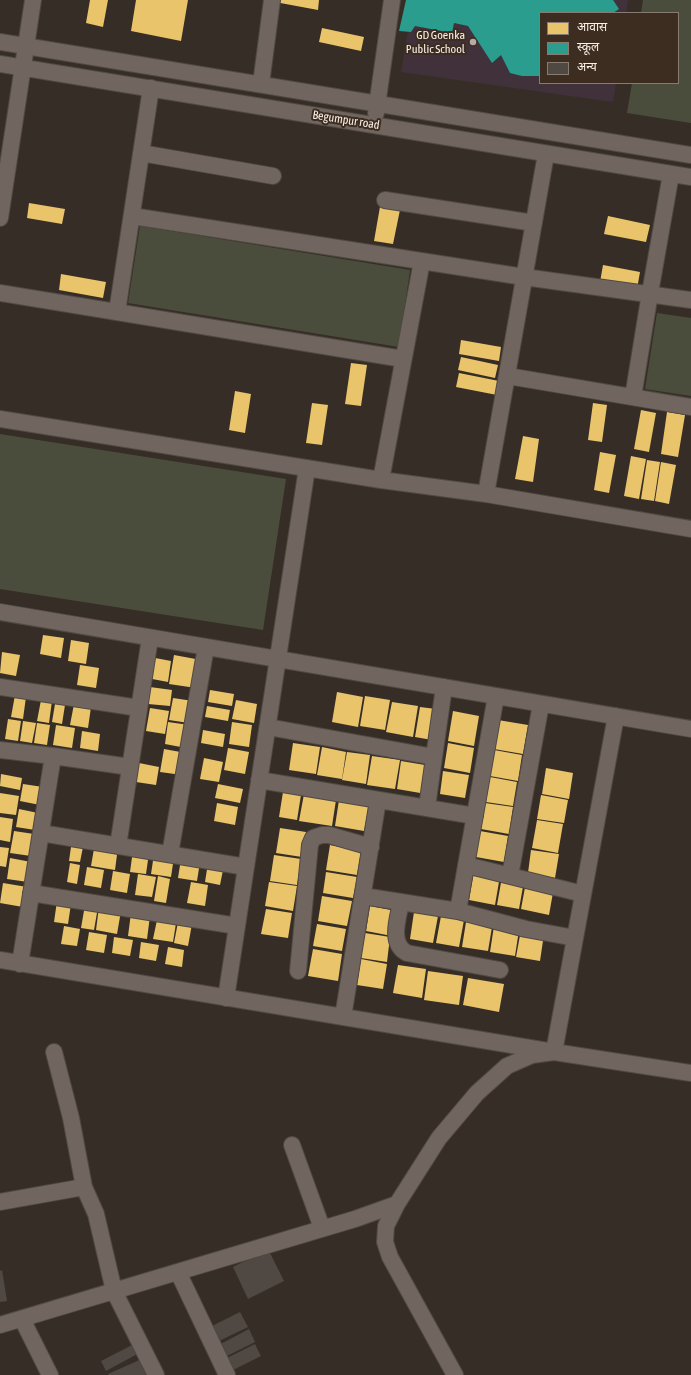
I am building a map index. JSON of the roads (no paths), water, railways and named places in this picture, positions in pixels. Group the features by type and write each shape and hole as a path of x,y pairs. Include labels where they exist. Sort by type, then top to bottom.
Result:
{"street":[{"path":"0,218 33,0"},
{"path":"261,84 272,0"},
{"path":"375,125 392,0"},
{"name":"Begumpur road","path":"0,42 691,155"},
{"name":"Begumpur road","path":"0,64 691,177"},
{"path":"117,312 151,88"},
{"path":"141,153 273,176"},
{"path":"486,494 546,154"},
{"path":"634,397 650,293 671,174"},
{"path":"385,200 534,223"},
{"path":"132,216 524,277 650,293 691,300"},
{"path":"381,480 422,261"},
{"path":"0,293 403,359"},
{"path":"508,376 691,407"},
{"path":"0,419 381,480 486,494 691,529"},
{"path":"226,998 307,468"},
{"path":"0,612 691,729"},
{"path":"118,846 150,638"},
{"path":"170,854 206,647"},
{"path":"0,687 139,708"},
{"path":"427,807 444,687"},
{"path":"458,912 496,696"},
{"path":"510,876 541,704"},
{"path":"554,1052 616,716"},
{"path":"268,727 434,757"},
{"path":"0,750 130,767"},
{"path":"20,964 53,756"},
{"path":"259,780 475,816"},
{"path":"343,1017 378,800"},
{"path":"41,833 246,867"},
{"path":"298,971 310,845 313,838 322,835 329,835 371,847"},
{"path":"466,866 583,894"},
{"path":"31,893 237,926"},
{"path":"363,896 458,912 575,938"},
{"path":"400,903 396,932 397,942 403,951 500,970"},
{"path":"0,960 554,1052 691,1073"},
{"path":"54,1052 71,1118 84,1187 96,1214 114,1291 156,1375"},
{"path":"455,1375 390,1257 385,1242 386,1226 397,1204 438,1138 477,1093 507,1066 532,1055 554,1052"},
{"path":"292,1145 322,1228"},
{"path":"0,1202 84,1187"},
{"path":"0,1326 355,1219 397,1204"},
{"path":"178,1272 227,1375"},
{"path":"22,1319 50,1375"}],"place":[{"name":"GD Goenka Public School","path":"473,42"}]}
